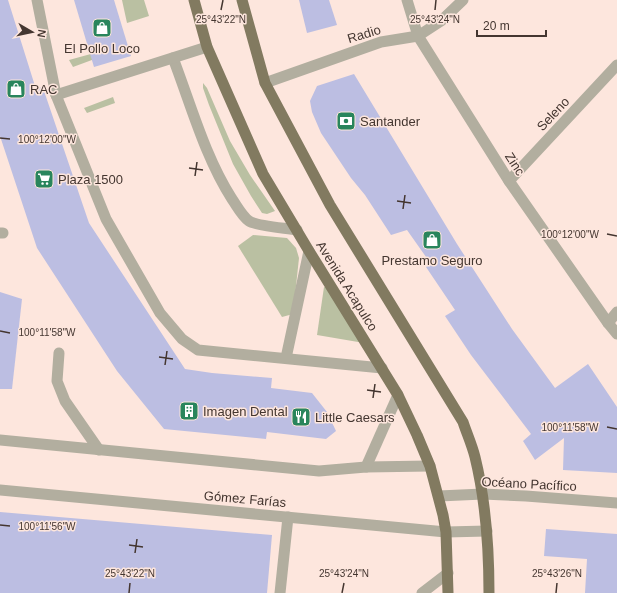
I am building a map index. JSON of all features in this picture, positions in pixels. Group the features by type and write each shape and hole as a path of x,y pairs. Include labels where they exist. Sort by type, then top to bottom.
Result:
{"main road":[{"name":"Avenida Acapulco","path":"194,0 207,48 263,174 398,395 430,466 446,532 448,593"},
{"name":"Avenida Acapulco","path":"242,0 264,83 330,205 463,422 475,456 483,494 487,531 489,593"}],"street":[{"path":"37,0 56,95 106,219 160,313 182,339 198,350 382,368"},
{"name":"Zinc","path":"407,0 418,36 509,181 617,334"},
{"name":"Radio","path":"264,83 381,42 418,36 441,21 463,0"},
{"path":"56,95 207,48"},
{"path":"174,58 220,181 239,211 253,223 296,230"},
{"name":"Seleno","path":"509,181 617,65"},
{"path":"286,358 309,250"},
{"path":"608,323 617,312"},
{"path":"59,353 57,380 65,401 99,450"},
{"path":"366,467 398,395"},
{"path":"0,440 319,471 366,467 430,466"},
{"name":"Gómez Farías","path":"0,490 446,532 487,531"},
{"name":"Océano Pacífico","path":"438,496 483,494 526,496 617,504"},
{"path":"280,593 288,517"},
{"path":"422,593 448,573"}],"green space":[{"path":"122,0 144,0 149,16 127,23"},
{"path":"98,52 100,57 73,67 69,60"},
{"path":"203,83 207,88 230,141 250,175 275,211 267,214 262,213 233,164 209,105 203,88"},
{"path":"113,97 115,103 87,113 84,108"},
{"path":"253,235 287,238 296,248 299,258 293,314 282,317 238,246"},
{"path":"324,287 329,288 364,343 317,335"}],"building":[{"name":"Plaza 1500","path":"0,0 8,0 35,86 43,88 89,223 185,369 212,373 272,378 271,388 312,393 327,412 336,431 326,439 267,432 266,439 164,429 117,371 37,248 0,136"},
{"name":"El Pollo Loco","path":"74,0 114,0 131,56 94,67"},
{"path":"299,0 329,0 337,25 307,33"},
{"path":"354,74 457,244 512,329 555,388 588,364 617,407 617,473 563,470 564,438 535,460 523,441 531,434 471,355 445,316 455,310 426,267 431,264 407,230 391,235 321,133 312,112 310,101 317,86"},
{"path":"0,292 22,299 12,389 0,389"},
{"path":"0,512 272,535 267,593 0,593"},
{"path":"546,529 617,534 617,593 585,593 587,559 544,556"}],"place":[{"name":"El Pollo Loco","path":"102,28"},
{"name":"RAC","path":"16,89"},
{"name":"Santander","path":"346,121"},
{"name":"Plaza 1500","path":"44,179"},
{"name":"Prestamo Seguro","path":"432,240"},
{"name":"Imagen Dental","path":"189,411"},
{"name":"Little Caesars","path":"301,417"}]}
